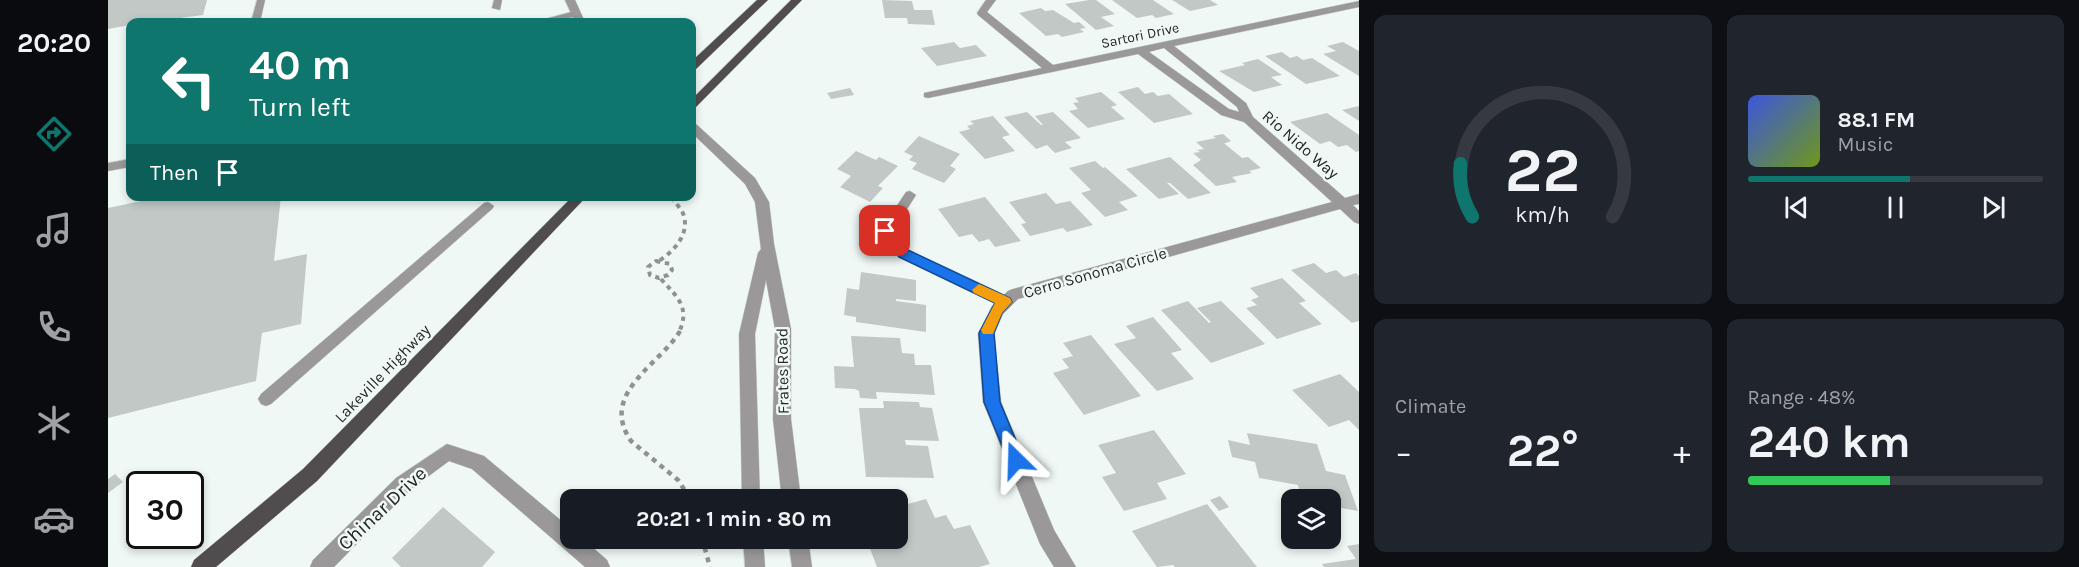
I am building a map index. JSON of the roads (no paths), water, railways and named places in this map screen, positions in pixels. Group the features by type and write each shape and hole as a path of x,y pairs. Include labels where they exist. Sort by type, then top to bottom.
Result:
{"main road":[{"path":"696,63 763,0"},
{"path":"696,101 797,0"},
{"name":"Lakeville Highway","path":"201,567 310,475 576,201"}],"street":[{"path":"570,0 578,18"},
{"path":"991,0 982,13 1051,69"},
{"name":"Sartori Drive","path":"928,95 1359,4"},
{"name":"Rio Nido Way","path":"1166,45 1242,105 1248,119"},
{"name":"Rio Nido Way","path":"1142,51 1225,112 1248,119 1352,201 1359,219"},
{"name":"Frates Road","path":"696,131 750,181 762,202 767,244 783,329 782,419 791,489"},
{"name":"Cerro Sonoma Circle","path":"1065,567 1047,537 992,402 986,333 997,310 1013,295 1352,201"},
{"name":"Frates Road","path":"751,489 747,334 767,244"},
{"name":"Chinar Drive","path":"320,567 403,484 447,452 478,462 600,567"},
{"path":"754,549 755,567"},
{"path":"800,549 802,567"}],"lane":[{"path":"256,18 261,0"},
{"path":"108,167 126,164"},
{"path":"910,195 885,231 903,254 1005,302"},
{"path":"266,399 488,206"}]}
